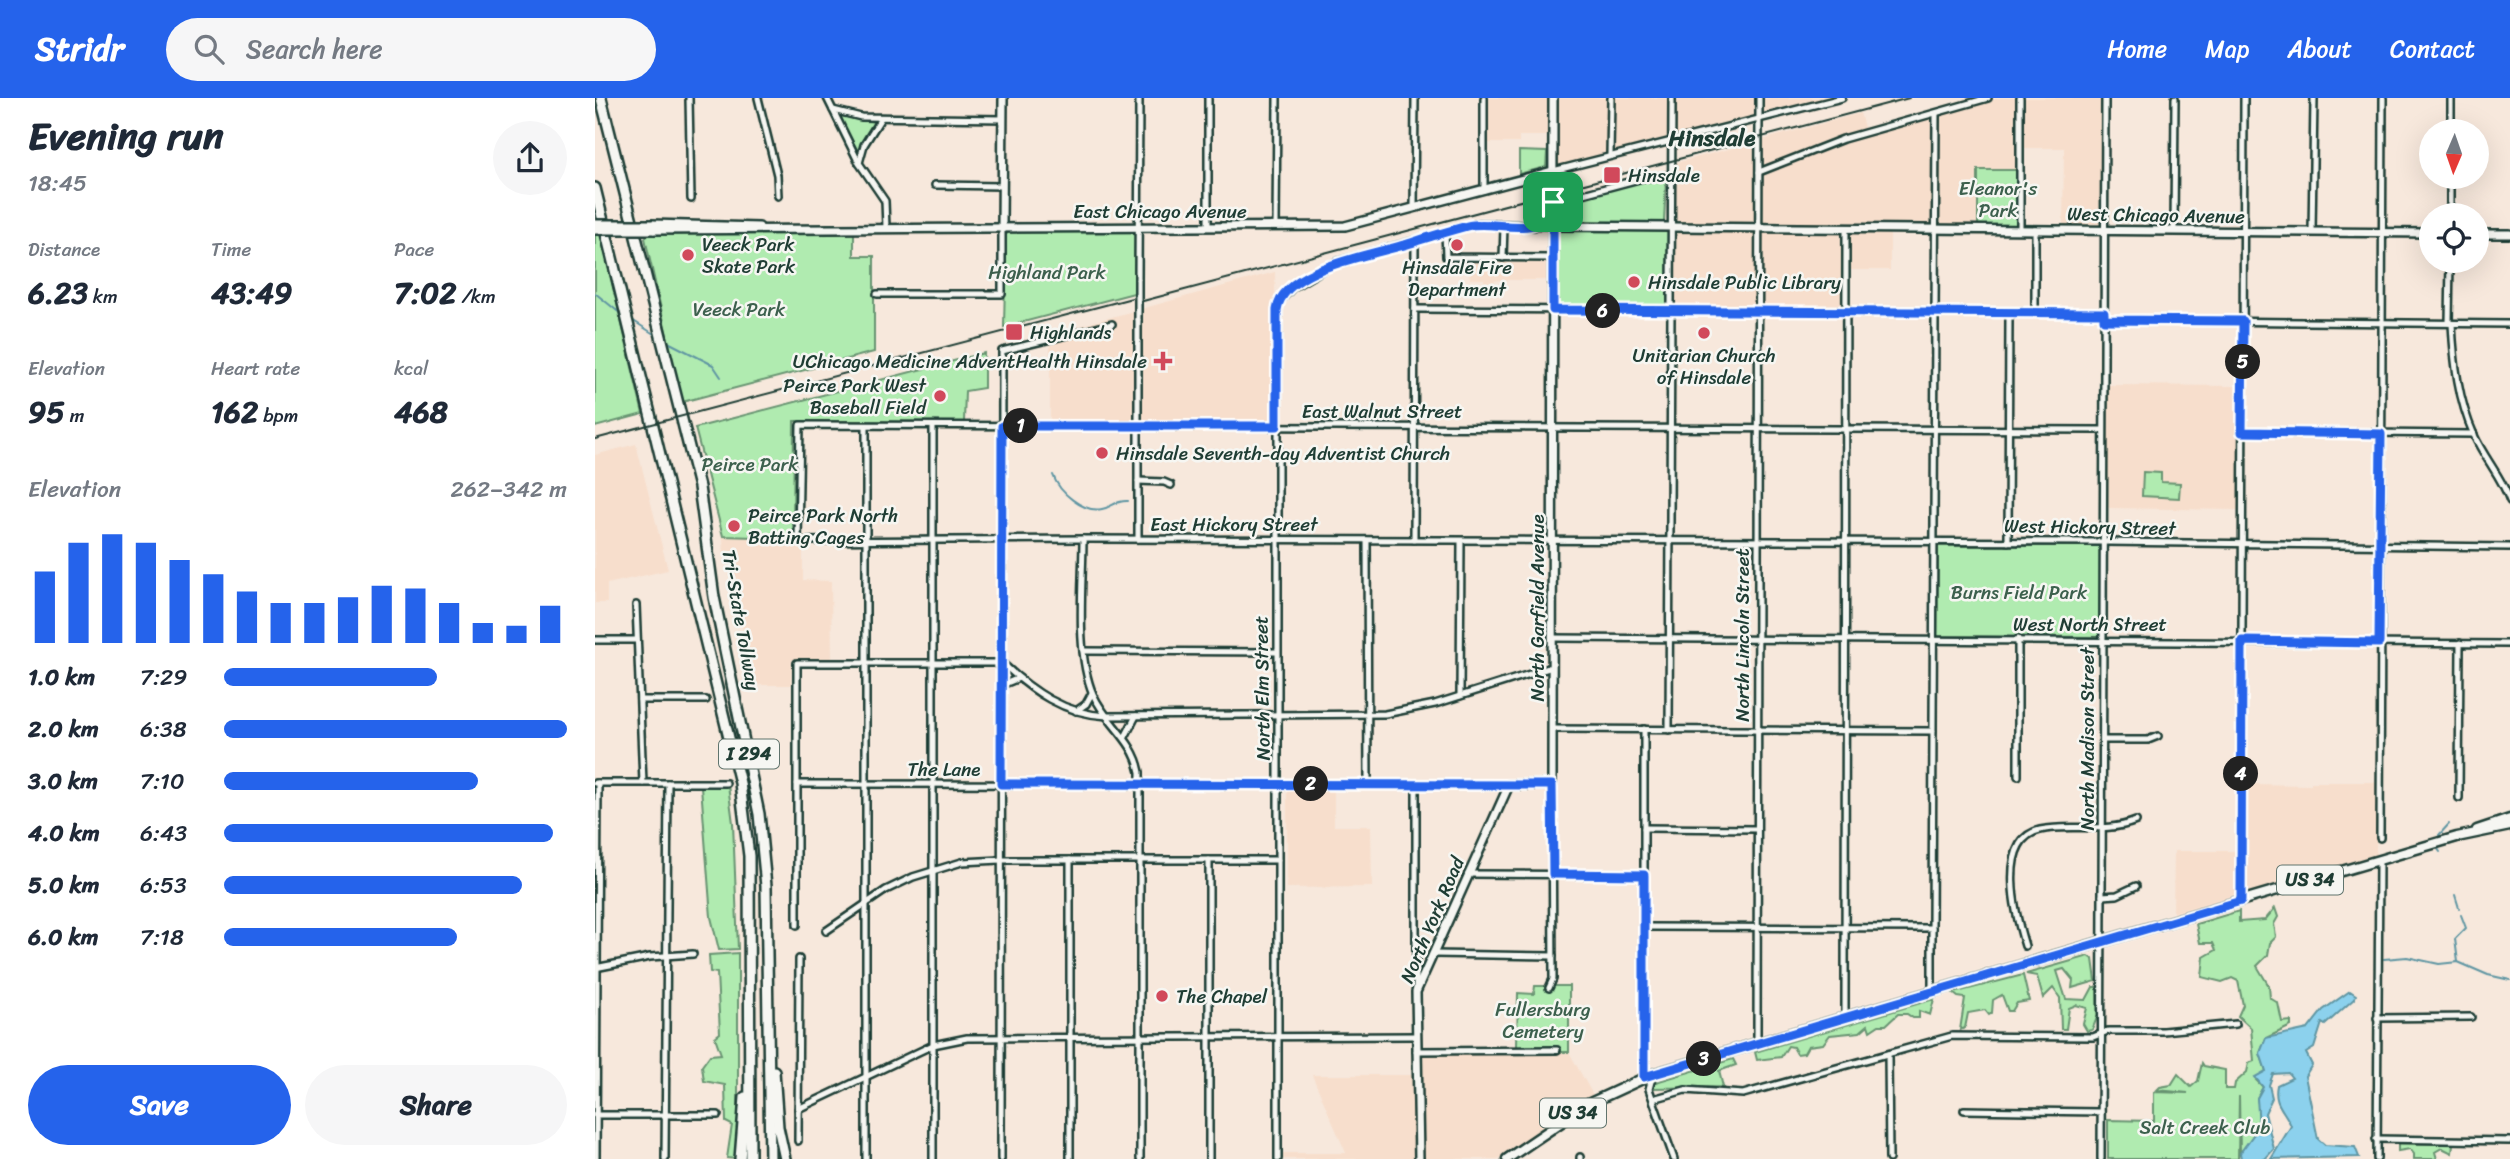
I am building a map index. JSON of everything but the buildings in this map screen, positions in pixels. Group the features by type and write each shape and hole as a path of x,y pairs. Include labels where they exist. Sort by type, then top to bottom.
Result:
{"highway":[{"name":"Tri-State Tollway","path":"601,98 706,518 714,597 759,814 766,886 770,1159"},
{"name":"Tri-State Tollway","path":"595,188 740,783 749,856 750,1159"},
{"path":"768,1020 778,1127 785,1159"},
{"path":"740,1159 749,1060"}],"main road":[{"path":"1002,227 1003,98"},
{"name":"North Garfield Avenue","path":"1552,785 1553,98"},
{"name":"East Chicago Avenue","path":"652,227 1345,226 1553,171"},
{"path":"1534,226 1546,218 1553,202"},
{"path":"595,224 652,227"},
{"path":"1552,226 1671,227"},
{"path":"595,230 652,227"},
{"name":"West Chicago Avenue","path":"1671,227 2419,233"},
{"path":"2489,234 2510,234"},
{"name":"The Lane","path":"1509,785 1552,785"},
{"name":"North York Road","path":"1419,1159 1416,992 1509,785"},
{"name":"US 34","path":"1507,1159 1588,1104 1649,1075 2474,832 2510,819"},
{"name":"US 34","path":"2474,832 2510,826"}],"street":[{"path":"689,98 691,199"},
{"path":"758,98 777,175 778,196"},
{"path":"827,98 859,163 885,201 886,227"},
{"path":"1138,539 1139,98"},
{"path":"1208,98 1208,227"},
{"path":"1276,227 1277,98"},
{"path":"1414,208 1415,98"},
{"path":"1484,98 1484,190"},
{"path":"1610,155 1611,98"},
{"path":"1669,730 1672,98"},
{"name":"North Lincoln Street","path":"1757,1043 1759,98"},
{"path":"1553,171 1842,98"},
{"path":"1759,172 1843,139 1989,98"},
{"path":"2020,229 2021,98"},
{"name":"North Madison Street","path":"2101,1159 2105,98"},
{"path":"2174,230 2175,98"},
{"path":"2241,901 2244,98"},
{"path":"2312,232 2313,98"},
{"path":"2380,838 2383,98"},
{"path":"2451,98 2451,119"},
{"path":"833,110 861,117 1003,119"},
{"path":"1932,991 1936,114"},
{"path":"859,163 864,145 881,118"},
{"path":"1553,202 1643,177 1672,175"},
{"path":"935,185 1002,186"},
{"name":"North Elm Street","path":"1278,1159 1278,303 1292,288 1329,265 1445,232 1480,223 1552,226"},
{"path":"1503,258 1504,226"},
{"path":"877,294 1002,294 1002,227"},
{"path":"1845,1017 1846,228"},
{"path":"2035,229 2035,313"},
{"path":"1445,232 1445,257 1552,258"},
{"path":"1414,540 1415,242"},
{"path":"2450,273 2456,376 2474,434 2510,501"},
{"path":"1415,309 2035,313 2243,321 2510,324"},
{"path":"2008,542 2009,313"},
{"path":"1001,1159 1002,351 1112,324"},
{"name":"East Walnut Street","path":"798,541 800,425 2103,430"},
{"path":"866,426 866,1159"},
{"path":"933,426 933,1159"},
{"path":"2242,432 2474,434"},
{"path":"1138,481 1164,482 1171,485"},
{"path":"1083,539 1083,650 1092,693 1125,737 1138,764 1140,785 1140,1159"},
{"path":"1367,540 1368,784"},
{"name":"East Hickory Street","path":"798,541 1669,541"},
{"path":"1460,696 1461,541"},
{"name":"West Hickory Street","path":"1669,541 2510,547"},
{"path":"636,606 643,783"},
{"name":"West North Street","path":"1552,638 2103,639 2510,644"},
{"path":"2018,639 2018,776"},
{"path":"595,640 637,640"},
{"path":"2459,798 2460,643"},
{"path":"1083,650 1276,653"},
{"path":"797,925 797,663 1002,663 1044,697 1076,711 1107,716 1368,715 1406,711 1552,667"},
{"path":"1002,684 1019,678"},
{"path":"1076,711 1086,704 1092,693"},
{"path":"640,700 706,700"},
{"path":"1125,737 1136,716"},
{"path":"1552,729 1933,731"},
{"path":"1644,729 1644,927 1649,1089 1674,1159"},
{"path":"2103,740 2148,740 2158,736"},
{"path":"596,1159 596,783 726,783"},
{"path":"665,1159 668,783"},
{"name":"The Lane","path":"797,784 1509,785"},
{"path":"1416,785 1416,992"},
{"name":"North Garfield Avenue","path":"1549,988 1553,979 1552,785"},
{"path":"2025,946 2016,914 2014,887 2015,858 2020,844 2030,835 2042,830 2102,830 2136,821"},
{"path":"1644,828 1756,829"},
{"path":"1070,860 1070,1159"},
{"path":"1209,860 1209,1159"},
{"path":"826,931 901,882 933,869 962,862 1278,860"},
{"path":"2377,1159 2379,860"},
{"path":"1468,874 1644,875"},
{"path":"2102,896 2117,895 2136,887"},
{"path":"1644,927 1932,928"},
{"path":"596,968 694,954"},
{"path":"1434,954 1553,956"},
{"path":"798,1141 799,959"},
{"path":"2377,1018 2471,1017"},
{"path":"1653,1099 1685,1090 1743,1094 1956,1036 2093,1037 2102,1033 2237,1024"},
{"path":"798,1109 933,1045 967,1038 1415,1036"},
{"path":"1415,1051 1557,1049"},
{"path":"1888,1054 1889,1159"},
{"path":"1635,1081 1649,1089"},
{"path":"1964,1110 2101,1112"},
{"path":"596,1115 718,1115"},
{"path":"2376,1139 2510,1140"}],"shaded area":[{"path":"1486,98 1551,98 1551,136 1519,136 1519,143 1486,143"},
{"path":"1557,98 1668,98 1668,137 1556,167"},
{"path":"1675,98 1756,98 1755,117 1674,139"},
{"path":"1762,98 1828,98 1762,116"},
{"path":"1998,98 2018,98 2018,170 1978,226 1938,226 1940,116"},
{"path":"2024,98 2103,98 2102,227 2063,227 2064,148 2023,148"},
{"path":"1860,113 1865,131 1761,169 1762,140"},
{"path":"1934,117 1932,227 1761,226 1761,174 1849,139"},
{"path":"1756,142 1756,226 1674,225 1675,163"},
{"path":"1674,229 1843,232 1843,309 1672,309"},
{"path":"1849,230 1890,230 1890,270 1849,270"},
{"path":"1443,258 1548,260 1548,280 1500,280 1484,283 1484,279 1470,279 1469,266 1443,267"},
{"name":"UChicago Medicine AdventHealth Hinsdale","path":"1275,272 1276,426 1050,425 1050,334"},
{"path":"2107,385 2239,386 2239,510 2107,508"},
{"path":"636,444 668,570 607,584 607,603 595,603 595,455"},
{"path":"723,536 793,538 794,544 803,544 803,580 831,581 832,660 792,660 791,685 757,685 724,554"},
{"path":"2311,782 2377,782 2376,855 2244,895 2245,784 2311,785"},
{"path":"1287,786 1334,787 1334,826 1371,826 1372,887 1287,888"},
{"path":"2174,851 2240,851 2240,896 2173,913"},
{"path":"1552,1047 1553,1052 1569,1052 1593,1095 1498,1159 1422,1159 1419,1048"},
{"path":"1312,1075 1412,1075 1415,1159 1275,1159 1275,1153 1346,1153"}],"green space":[{"path":"841,116 875,122 858,151 839,119"},
{"path":"1519,151 1547,152 1546,167 1519,174"},
{"name":"Eleanor's Park","path":"1978,170 2018,170 2017,227 1978,226"},
{"path":"1666,178 1664,222 1564,222 1557,218 1557,203 1639,180"},
{"path":"1557,229 1668,230 1667,309 1556,308"},
{"name":"Highland Park","path":"1010,230 1132,231 1135,236 1134,293 1004,327 1006,235"},
{"name":"Veeck Park","path":"854,232 854,256 874,256 874,352 682,402 645,238 650,234"},
{"path":"595,235 601,235 643,414 595,427"},
{"name":"Peirce Park","path":"984,353 984,388 965,391 964,422 794,421 793,538 723,536 695,428"},
{"path":"2143,472 2161,473 2161,482 2180,483 2179,498 2142,496"},
{"name":"Burns Field Park","path":"1938,546 2101,546 2100,637 1937,636"},
{"path":"728,785 733,823 738,949 719,950 711,917 701,786"},
{"name":"Salt Creek Club","path":"2275,908 2278,917 2274,924 2276,937 2270,943 2268,955 2257,966 2269,986 2270,998 2278,1003 2282,1022 2291,1021 2291,1026 2266,1038 2260,1053 2266,1071 2256,1080 2263,1087 2257,1098 2257,1128 2240,1153 2239,1096 2238,1159 2108,1159 2108,1120 2154,1121 2154,1092 2188,1093 2157,1090 2171,1085 2178,1074 2191,1087 2198,1081 2202,1063 2204,1066 2225,1070 2225,1089 2234,1089 2235,1083 2247,1072 2249,1063 2254,1061 2251,1028 2238,1016 2243,1005 2238,981 2232,978 2222,982 2202,977 2204,957 2216,950 2213,943 2200,943 2196,924 2239,911 2239,922 2265,920"},
{"path":"738,953 736,1159 727,1158 732,1125 726,1122 725,1085 704,1081 702,1066 710,1055 721,1054 715,1037 720,1033 717,973 710,972 709,955"},
{"path":"2089,956 2093,959 2096,981 2072,988 2073,980 2064,969 2057,971 2066,999 2086,1000 2093,987 2097,987 2098,1015 2092,1030 2087,1031 2083,1024 2087,1008 2076,1005 2069,1008 2066,1029 2061,1029 2060,998 2053,988 2043,998 2037,976 2026,974"},
{"path":"2023,975 2029,1001 2017,1003 2012,1011 2008,1011 2002,995 1993,1000 1992,1013 1989,1015 1985,1010 1968,1013 1965,1028 1960,1030 1965,998 1953,993"},
{"name":"Fullersburg Cemetery","path":"1535,986 1569,986 1569,1052 1552,1052 1552,1047 1517,1047 1518,993 1534,994"},
{"path":"1934,999 1930,1015 1919,1011 1919,1018 1898,1014 1886,1025 1879,1025 1870,1031 1868,1025 1860,1032 1830,1035 1823,1044 1808,1046 1804,1053 1797,1054 1793,1047 1788,1046 1781,1057 1757,1060 1755,1052"},
{"path":"1733,1059 1736,1065 1719,1071 1723,1087 1652,1088 1653,1084 1659,1081"},
{"path":"2398,1143 2453,1144 2452,1153 2442,1148 2435,1152 2437,1159 2414,1159 2410,1149 2398,1151"}],"water":[{"path":"2350,991 2356,995 2354,999 2325,1025 2322,1023 2314,1048 2306,1053 2312,1065 2305,1076 2318,1139 2325,1145 2355,1147 2359,1157 2271,1159 2291,1126 2278,1103 2276,1092 2277,1085 2292,1078 2288,1073 2273,1074 2269,1085 2272,1098 2265,1113 2274,1149 2265,1159 2241,1159 2240,1153 2259,1127 2257,1098 2263,1087 2255,1077 2266,1071 2260,1053 2266,1038 2308,1029 2323,1010"}],"waterway":[{"path":"595,293 621,314"},
{"path":"632,320 657,336"},
{"path":"668,342 713,365 721,377"},
{"path":"1053,475 1066,494 1087,508 1102,509 1128,501"},
{"path":"2439,835 2449,824"},
{"path":"2455,895 2459,908"},
{"path":"2458,962 2455,939 2466,928 2461,915"},
{"path":"2384,959 2407,957 2439,964 2458,962 2488,975 2510,980"}],"railway":[{"path":"1143,301 1909,98"},
{"path":"595,439 1132,298"}],"place":[{"name":"Hinsdale","path":"1612,175"},
{"name":"Hinsdale Fire Department","path":"1457,245"},
{"name":"Veeck Park Skate Park","path":"688,255"},
{"name":"Hinsdale Public Library","path":"1634,282"},
{"name":"Highlands","path":"1014,332"},
{"name":"Unitarian Church of Hinsdale","path":"1704,333"},
{"name":"UChicago Medicine AdventHealth Hinsdale","path":"1163,361"},
{"name":"Peirce Park West Baseball Field","path":"940,396"},
{"name":"Hinsdale Seventh-day Adventist Church","path":"1102,453"},
{"name":"Peirce Park North Batting Cages","path":"734,526"},
{"name":"The Chapel","path":"1162,996"}],"district":[{"name":"Hinsdale","path":"1712,138"}],"route":[{"path":"1553,202 1553,310 2104,313 2104,320 2243,321 2242,432 2381,434 2379,643 2242,641 2241,901 1644,1077 1644,875 1553,874 1552,785 1001,784 1002,426 1277,426 1277,310 1283,295 1329,265 1422,238 1480,223 1534,226 1546,218 1553,202"}]}
